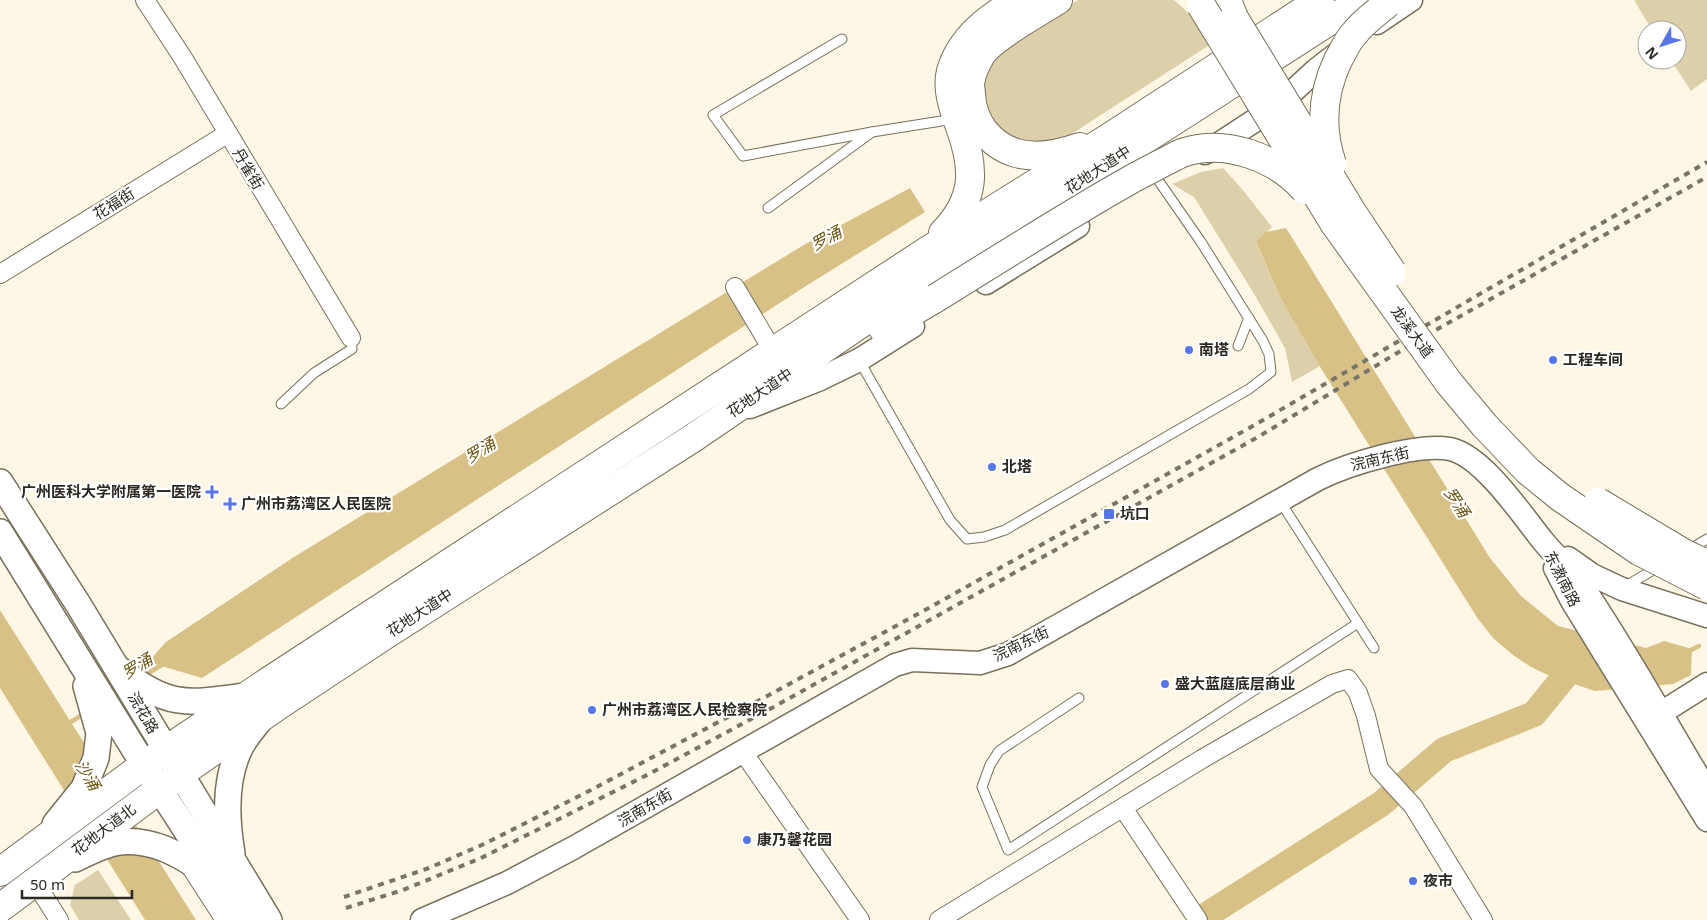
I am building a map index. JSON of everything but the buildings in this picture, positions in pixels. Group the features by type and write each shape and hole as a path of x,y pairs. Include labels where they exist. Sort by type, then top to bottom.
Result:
{"main road":[{"path":"1018,0 996,14 977,29 967,40 957,57 950,80 953,107 969,124 1003,148 1018,154 1048,155 1110,137"},
{"path":"927,251 954,222 963,208 969,192 970,80 982,53 1001,36 1058,0"},
{"name":"花地大道中","path":"170,782 253,707 510,521 927,251 1110,137 1320,0"},
{"path":"1343,217 1336,175 1328,152 1324,128 1328,88 1334,71 1353,34 1388,1"},
{"name":"花地大道中","path":"154,758 253,707 385,635 693,438 904,294 1388,1"},
{"name":"龙溪大道","path":"1213,4 1343,217 1449,383 1485,426 1528,471 1560,497 1639,551 1707,586"},
{"name":"龙溪大道","path":"1213,4 1343,217 1471,386 1507,426 1547,463 1584,493 1633,524 1685,554 1707,564"},
{"path":"693,438 936,298 1144,172 1185,152 1211,148 1234,150 1256,156 1282,168 1343,217"},
{"name":"浣花路","path":"0,482 120,671 147,719 154,758"},
{"path":"0,532 74,651 94,692 99,733 96,758 84,788 48,834"},
{"path":"120,671 154,693 177,701 253,707 242,746 234,762 226,807 234,865"},
{"name":"浣花路","path":"94,692 121,728 154,758 170,782 234,865 269,920"},
{"name":"花地大道北","path":"0,872 48,834 154,758"},
{"name":"浣花路","path":"170,782 196,860 220,903 244,920"},
{"name":"花地大道北","path":"0,908 170,782"},
{"path":"59,865 115,843 138,842 154,845 196,860"}],"street":[{"name":"丹雀街","path":"145,0 183,58 350,338"},
{"path":"740,411 818,380 859,360 1096,214 1192,162 1279,110 1316,70 1374,25 1388,1"},
{"name":"花福街","path":"0,274 227,134"},
{"path":"735,287 773,351"},
{"name":"浣南东街","path":"422,920 475,898 550,861 895,665 912,660 980,663 1008,654 1340,468 1417,450 1450,449 1468,457 1502,489 1543,542"},
{"path":"1543,542 1592,575 1622,589 1701,608"},
{"name":"东漖南路","path":"1543,542 1558,574 1594,621 1707,791"},
{"path":"939,920 1332,684 1348,679 1358,693 1366,716 1379,769 1413,806 1484,920"},
{"path":"1652,710 1707,684"},
{"path":"1652,710 1707,700"},
{"name":"东漖南路","path":"1652,710 1707,820"},
{"path":"743,752 860,920"},
{"path":"1123,808 1198,920"},
{"path":"59,865 59,920"}],"lane":[{"path":"842,39 713,115 742,156 872,132 969,124"},
{"path":"768,208 872,132"},
{"path":"1294,140 1389,316"},
{"path":"859,360 950,520 967,539 984,537 1006,530 1249,389 1271,372 1269,354 1249,318 1158,180"},
{"path":"1238,346 1249,318"},
{"path":"281,404 314,373 352,349 350,338"},
{"path":"1280,500 1374,648"},
{"path":"1622,589 1707,539"},
{"path":"1079,698 999,751 990,764 982,787 1008,850 1358,623"}],"shaded area":[{"path":"1078,0 1174,0 1195,19 1211,44 1056,144 1013,143 996,126 984,107 981,86 997,50"},
{"path":"1634,0 1707,0 1707,79 1691,91 1677,70 1687,70 1687,20 1646,20"},
{"path":"1223,168 1272,227 1256,243 1281,299 1320,366 1292,382 1285,348 1253,292 1194,197 1172,184 1201,172"},
{"path":"98,870 131,920 79,920 70,905 75,885"}],"water":[{"path":"910,188 925,212 806,286 202,678 148,662 166,642 294,557 802,246"},
{"path":"1286,228 1490,558 1521,596 1558,626 1646,648 1664,641 1692,649 1691,675 1673,684 1595,691 1550,676 1531,667 1493,638 1478,619 1322,370 1281,299 1256,242 1266,232"},
{"name":"沙涌","path":"0,610 196,920 145,920 0,688"}],"waterway":[{"name":"罗涌","path":"1689,651 1699,646"},
{"path":"1199,920 1381,804 1444,750 1534,714 1578,660"},
{"name":"罗涌","path":"142,677 165,663"},
{"name":"罗涌","path":"66,725 85,713"}],"railway":[{"path":"344,897 429,868 484,844 591,790 769,695 927,609 1251,427 1707,162"},
{"path":"346,908 403,890 481,858 649,774 779,704 1258,437 1427,335 1707,177"}],"place":[{"name":"南塔","path":"1189,350"},
{"name":"工程车间","path":"1553,360"},
{"name":"北塔","path":"992,467"},
{"name":"广州医科大学附属第一医院","path":"212,492"},
{"name":"广州市荔湾区人民医院","path":"230,504"},
{"name":"坑口","path":"1109,514"},
{"name":"盛大蓝庭底层商业","path":"1165,684"},
{"name":"广州市荔湾区人民检察院","path":"592,710"},
{"name":"康乃馨花园","path":"747,840"},
{"name":"夜市","path":"1413,881"}]}
